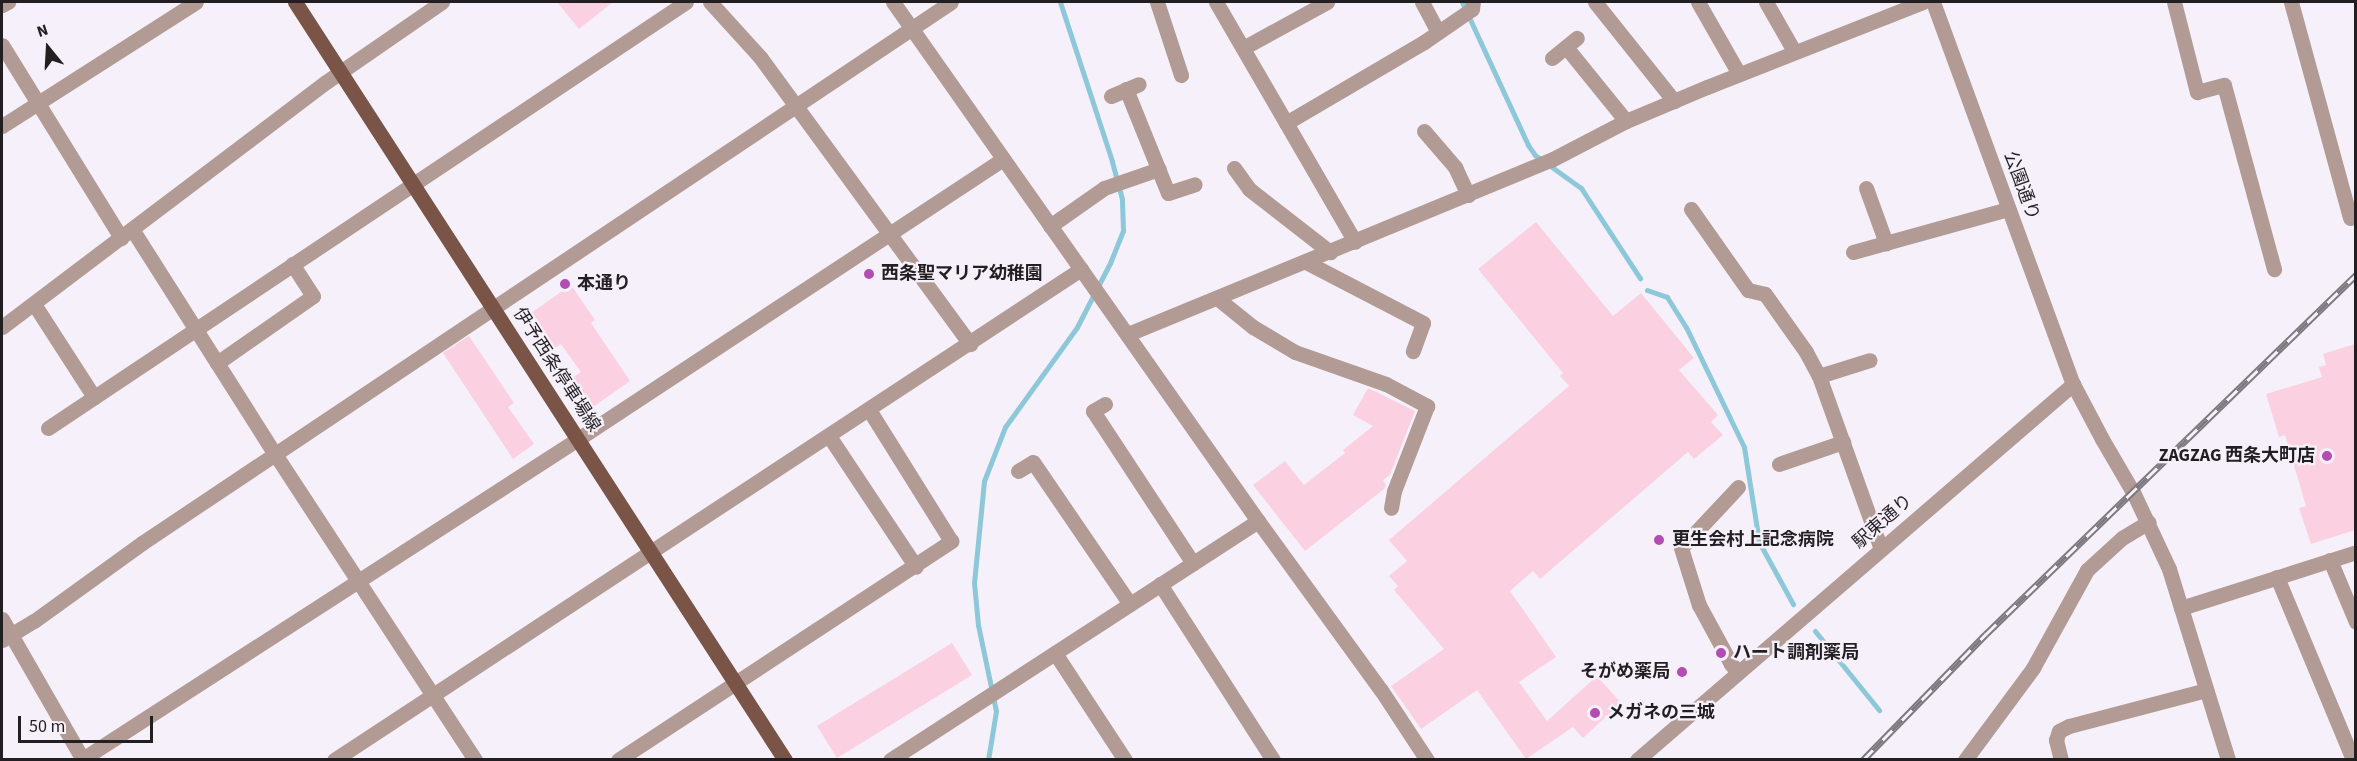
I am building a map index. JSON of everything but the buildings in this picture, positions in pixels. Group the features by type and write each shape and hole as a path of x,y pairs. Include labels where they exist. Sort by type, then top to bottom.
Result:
{"main road":[{"name":"伊予西条停車場線","path":"295,2 785,759"}],"street":[{"path":"2,5 8,2"},
{"path":"2,126 196,2"},
{"path":"2,327 342,72 442,2"},
{"path":"48,428 686,2"},
{"path":"711,2 760,57 970,344"},
{"path":"893,2 1258,521 1381,690 1427,759"},
{"path":"6,638 142,543 951,2"},
{"path":"1157,2 1181,75"},
{"path":"1216,2 1355,242"},
{"path":"1243,48 1327,2"},
{"path":"1422,2 1438,32"},
{"path":"1595,2 1674,101"},
{"path":"1698,2 1739,74"},
{"path":"1766,2 1794,51"},
{"path":"1128,334 1544,163 1626,121 1794,51 1923,2"},
{"name":"公園通り","path":"1933,2 2073,384 2149,522 2169,569 2228,759"},
{"path":"2174,2 2197,93 2224,85 2274,269"},
{"path":"2290,2 2350,218"},
{"path":"1286,123 1438,32 1470,8"},
{"path":"1552,58 1572,43 1626,121"},
{"path":"2,45 37,104 195,329 475,759"},
{"path":"1112,96 1133,86 1168,193 1196,184"},
{"path":"1424,131 1455,167 1468,195"},
{"path":"2,619 6,638 82,759 578,439 1003,159"},
{"path":"1234,168 1249,189 1330,252"},
{"path":"1050,226 1104,188 1159,169"},
{"path":"1866,188 1886,243"},
{"path":"1691,209 1748,290 1765,294 1806,352 1819,376 1881,549"},
{"path":"1853,252 2008,209"},
{"path":"1306,262 1423,323 1413,351"},
{"path":"217,363 313,296 292,264"},
{"path":"334,759 970,344 1081,269"},
{"path":"1217,298 1253,327 1295,352 1386,384 1427,406 1394,491 1391,508"},
{"path":"34,304 94,397"},
{"path":"1819,376 1870,360"},
{"name":"駅東通り","path":"1637,759 2073,384"},
{"path":"1106,404 1093,411 1193,563"},
{"path":"618,759 916,567 951,541 869,410"},
{"path":"829,436 916,567"},
{"path":"1779,464 1843,442"},
{"path":"1018,471 1033,462 1130,604"},
{"path":"1738,487 1681,548 1699,605 1731,664 1738,672"},
{"path":"890,759 1258,521"},
{"path":"1965,759 2033,669 2087,570 2122,538 2149,522"},
{"path":"2181,608 2355,552"},
{"path":"2330,560 2355,622"},
{"path":"2277,577 2353,759"},
{"path":"1160,584 1273,759"},
{"path":"1055,653 1125,759"},
{"path":"2061,759 2056,740 2058,731 2069,726 2206,690"}],"waterway":[{"path":"988,760 996,711 978,625 974,583 984,481 1005,427 1077,327 1110,263 1123,230 1122,199 1112,161 1060,2"},
{"path":"1462,2 1528,145 1535,155 1581,188 1640,278"},
{"path":"1647,290 1667,297 1686,327 1744,447 1759,542 1793,604"},
{"path":"1815,631 1879,710"}],"railway":[{"path":"1863,760 1986,634 2356,275"}],"place":[{"name":"西条聖マリア幼稚園","path":"869,274"},
{"name":"本通り","path":"565,284"},
{"name":"ZAGZAG 西条大町店","path":"2327,456"},
{"name":"更生会村上記念病院","path":"1659,540"},
{"name":"ハート調剤薬局","path":"1721,653"},
{"name":"そがめ薬局","path":"1682,672"},
{"name":"メガネの三城","path":"1595,713"}]}
